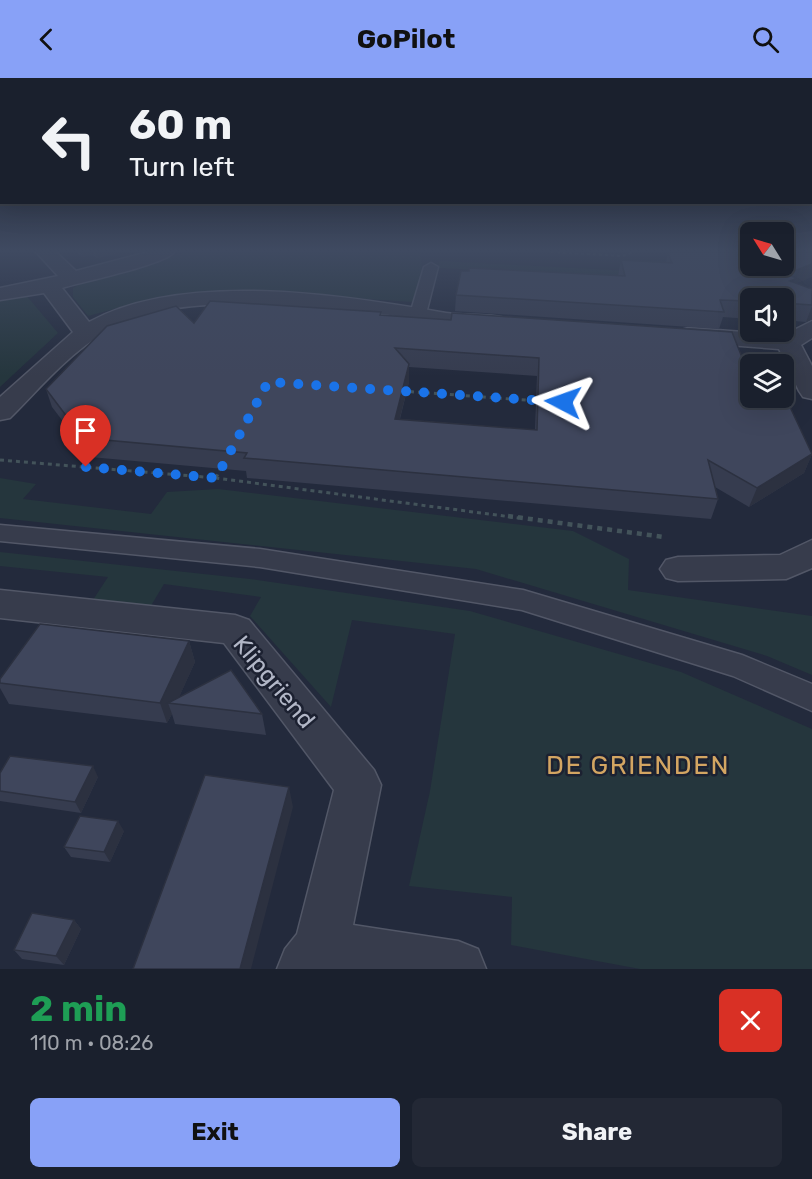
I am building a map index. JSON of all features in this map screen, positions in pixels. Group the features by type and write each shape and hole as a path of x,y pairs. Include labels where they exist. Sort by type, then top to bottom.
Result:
{"street":[{"path":"55,294 86,333"},
{"path":"0,412 86,333 107,322 181,301 219,296 383,307 449,320 520,325"},
{"path":"672,334 788,343 812,328"},
{"path":"788,343 812,391"},
{"path":"673,553 786,567 812,552"},
{"name":"Klipgriend","path":"0,604 235,630 358,785 313,958 458,969"}],"lane":[{"path":"418,314 424,294"},
{"path":"0,533 260,558 523,600 742,667 812,698"}],"path":[{"path":"397,391 539,401"},
{"path":"216,478 226,459"},
{"path":"0,460 216,478 673,553"}],"shaded area":[{"path":"73,294 181,294 88,316 73,297"},
{"path":"269,294 416,294 413,302"},
{"path":"26,295 58,333 0,387 0,301"},
{"path":"0,478 36,484 23,499 151,514 167,492 218,489 573,531 629,559 628,590 812,616 812,675 767,656 476,569 0,518"},
{"path":"0,552 250,579 470,611 681,672 812,729 812,969 640,969 511,945 512,897 409,886 430,791 455,634 352,620 331,707 250,616 261,597 164,584 149,609 91,603 108,577 0,566"}],"building":[{"path":"740,294 740,301 720,300 724,312 456,295"},
{"path":"794,294 812,294 812,305 794,304"},
{"path":"210,301 381,312 380,315 451,320 452,313 732,332 741,354 740,408 790,408 812,454 757,488 708,460 718,499 244,458 247,453 83,438 46,389 107,326 176,306 194,323","holes":["395,348 539,358 537,430 395,419 409,364"]},
{"path":"40,624 189,641 160,703 0,683 0,679"},
{"path":"231,670 262,714 168,703"},
{"path":"10,756 93,766 75,802 0,791 0,773"},
{"path":"205,775 289,787 240,969 133,969"},
{"path":"80,816 118,821 104,852 64,847"},
{"path":"32,913 74,920 56,956 14,950"}],"district":[{"name":"DE GRIENDEN","path":"638,765"}],"route":[{"path":"86,467 216,478 268,382 563,402"}]}
